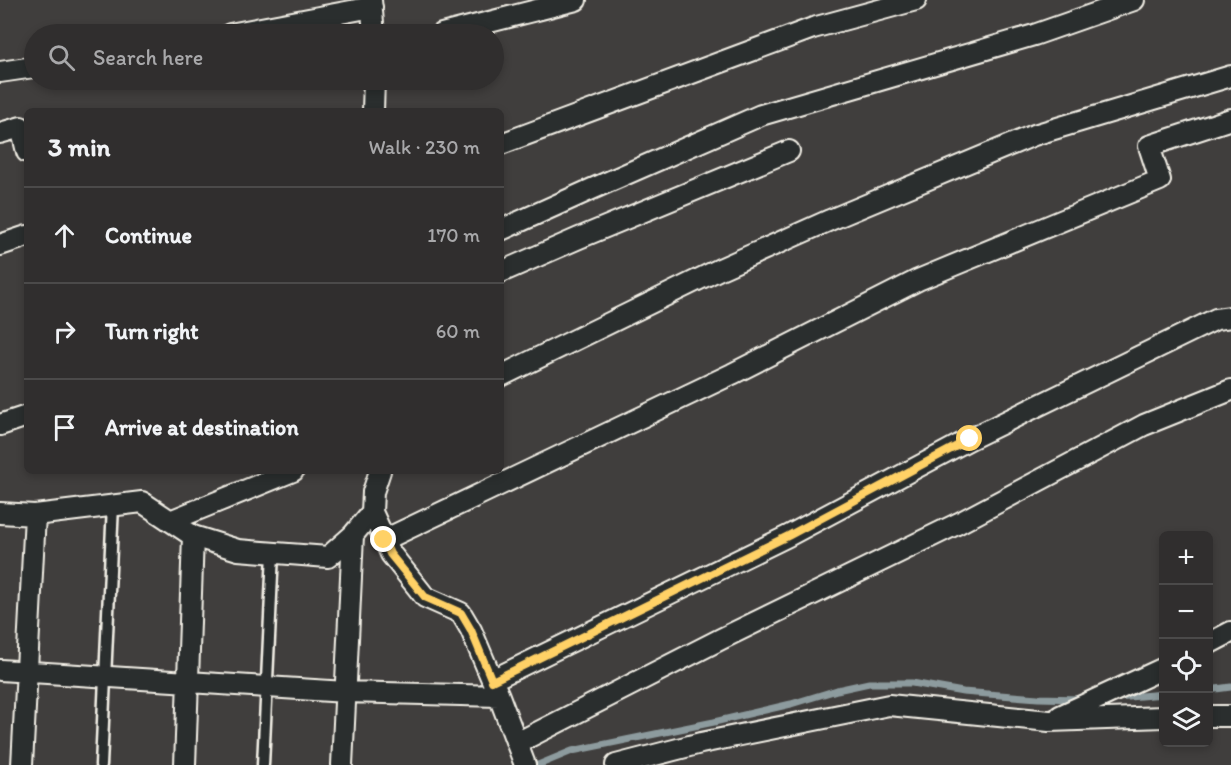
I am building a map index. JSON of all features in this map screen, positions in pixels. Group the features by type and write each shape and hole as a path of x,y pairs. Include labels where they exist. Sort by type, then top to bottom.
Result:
{"street":[{"path":"481,24 576,0"},
{"path":"504,143 813,28 916,0"},
{"path":"504,229 760,115 1034,34 1134,0"},
{"path":"275,24 371,3 373,24"},
{"path":"0,72 24,68"},
{"path":"504,375 720,269 830,220 1024,140 1231,76"},
{"path":"373,108 374,90"},
{"path":"384,540 732,374 918,280 1160,180 1149,146 1231,119"},
{"path":"0,134 21,127 24,140"},
{"path":"504,271 579,237 789,151"},
{"path":"0,245 24,237"},
{"path":"0,670 346,692 496,688 981,434 1216,319 1231,316"},
{"path":"517,743 721,639 959,523 1144,425 1231,390"},
{"path":"0,425 24,417"},
{"path":"170,521 286,474"},
{"path":"379,474 373,492 372,512 390,554 425,597 461,613 471,630 496,688 525,765"},
{"path":"0,513 35,515 142,502 193,536 238,550 328,556 353,535 372,512"},
{"path":"22,765 35,515"},
{"path":"342,765 353,535"},
{"path":"185,765 193,536"},
{"path":"1213,642 1231,632"},
{"path":"1049,721 1159,670"},
{"path":"616,765 700,743 889,705 1049,721 1159,717"},
{"path":"1213,716 1231,716"}],"lane":[{"path":"101,765 113,505"},
{"path":"263,765 273,553"}],"waterway":[{"path":"538,765 572,751 714,722 869,683 912,683 963,692 1081,699"},
{"path":"1213,689 1231,687"},
{"path":"1117,698 1159,694"}],"route":[{"path":"384,540 390,554 425,597 461,613 471,630 492,681 788,536 970,439"}]}
